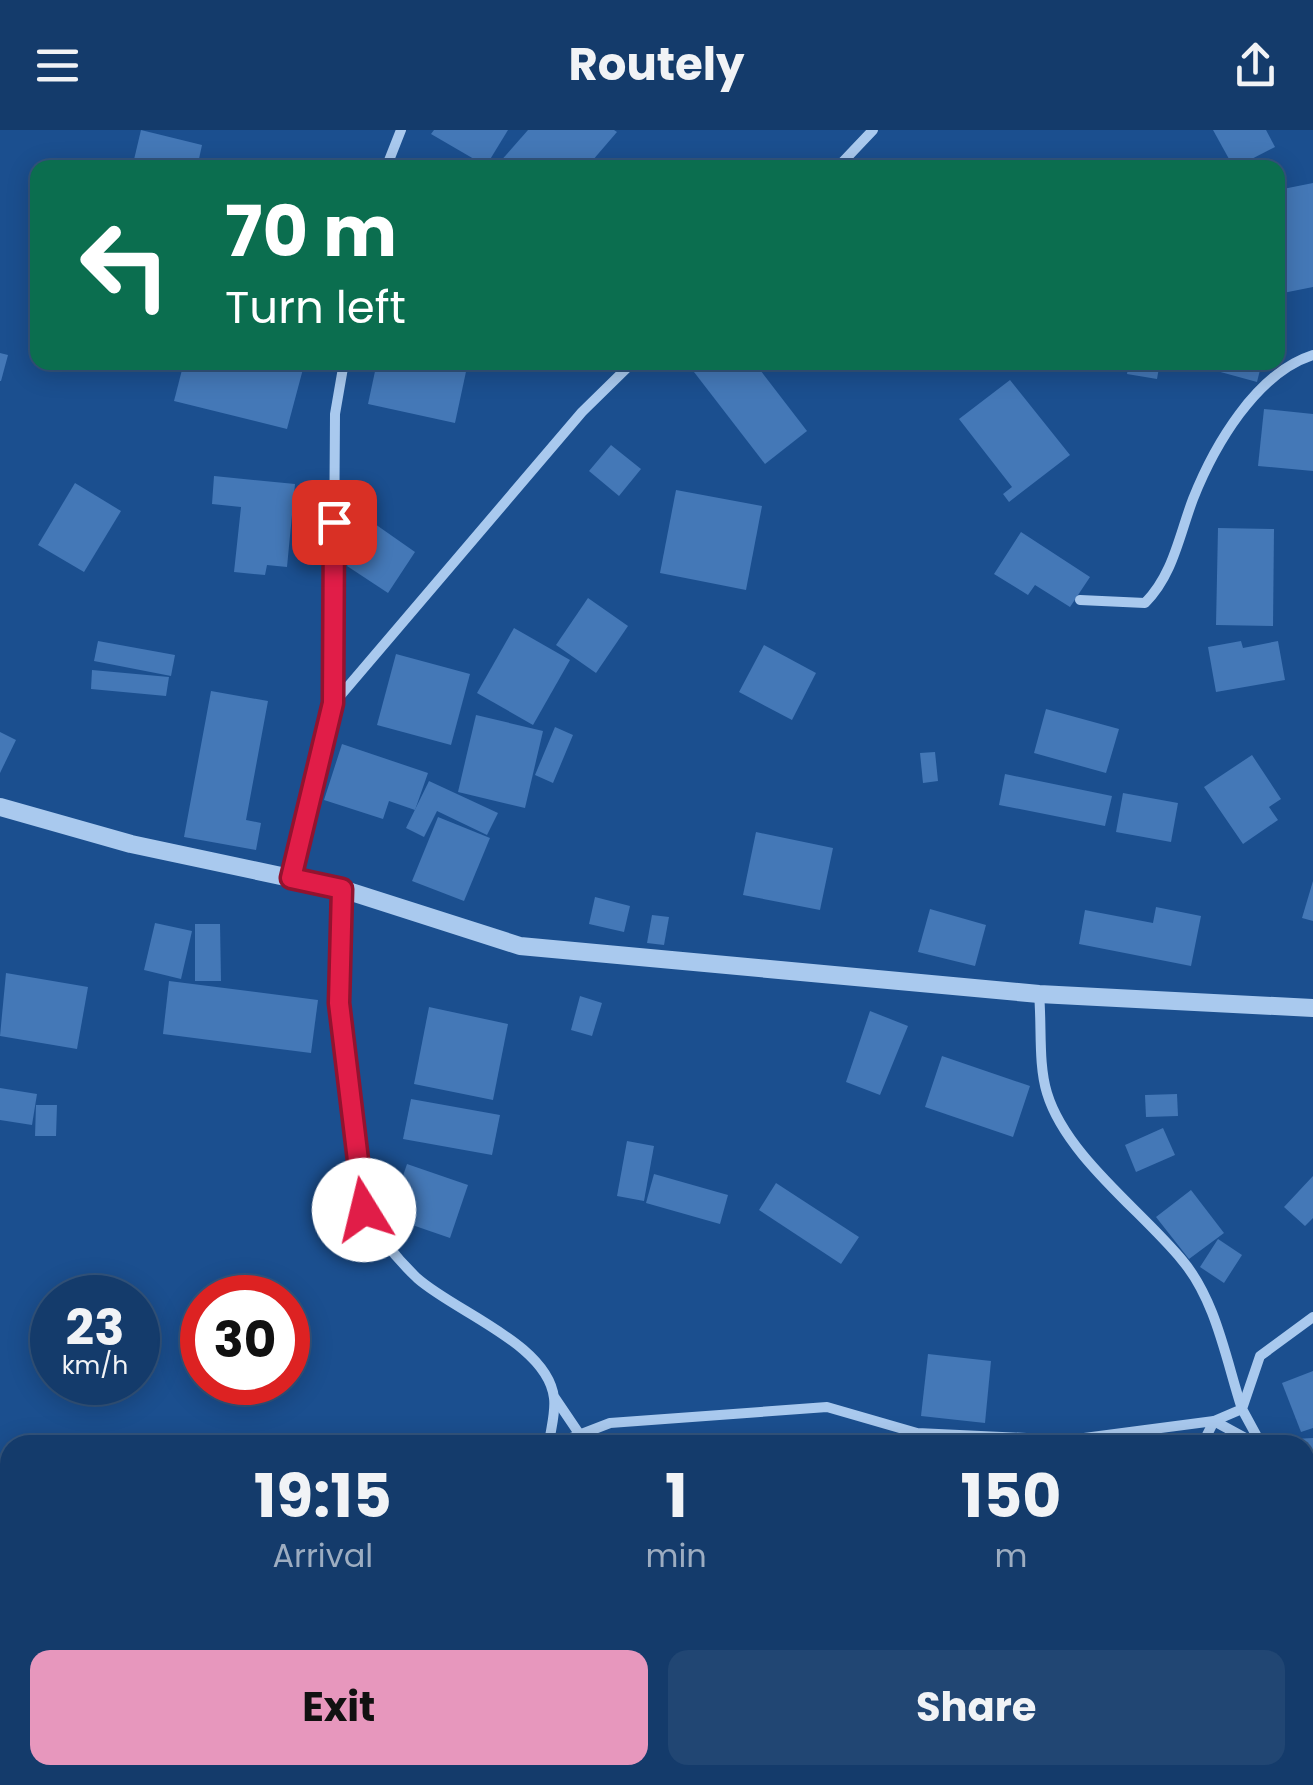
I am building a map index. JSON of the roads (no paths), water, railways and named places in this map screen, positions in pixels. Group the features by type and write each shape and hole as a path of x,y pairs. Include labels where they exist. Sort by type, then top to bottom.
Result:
{"street":[{"path":"389,160 402,130"},
{"path":"844,160 873,130"},
{"path":"1285,367 1313,355"},
{"path":"291,878 333,703 335,414 343,370"},
{"path":"333,703 582,412 625,370"},
{"path":"1080,600 1145,604 1163,586 1195,495 1254,392 1279,370"},
{"path":"0,807 131,844 342,889 520,946 1039,994 1313,1008"},
{"path":"342,889 339,1003 364,1210 379,1236 416,1276 456,1308 526,1348 578,1432"},
{"path":"1039,994 1046,1092 1060,1120 1108,1184 1183,1261 1206,1297 1242,1409 1255,1435"},
{"path":"1107,1435 1214,1421 1242,1409 1260,1356 1313,1317"},
{"path":"552,1435 554,1397"},
{"path":"572,1435 610,1423 826,1408 917,1433 960,1435"},
{"path":"1207,1435 1214,1421"},
{"path":"1214,1421 1241,1435"}]}
